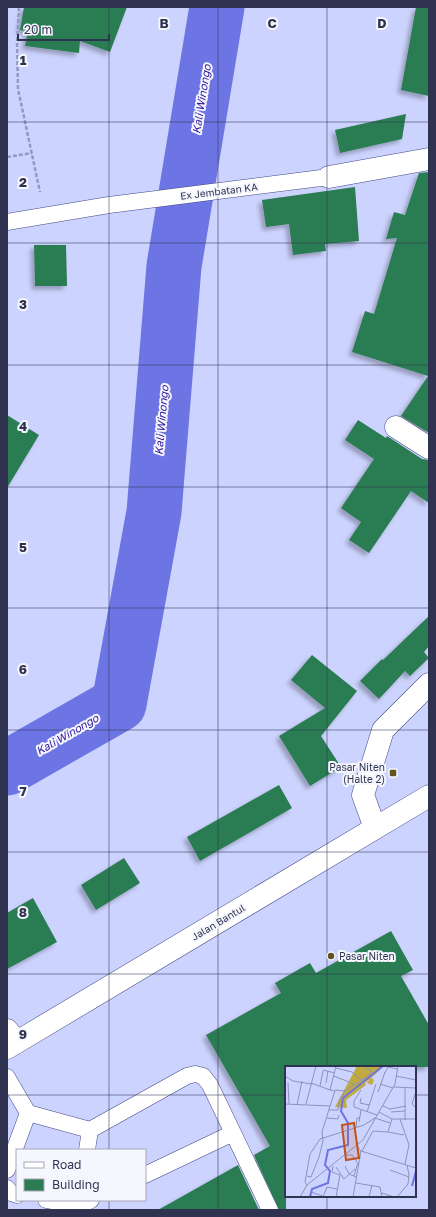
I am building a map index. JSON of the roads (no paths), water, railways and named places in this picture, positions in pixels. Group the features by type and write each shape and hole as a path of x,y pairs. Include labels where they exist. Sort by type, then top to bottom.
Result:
{"main road":[{"path":"329,176 429,159"},
{"path":"396,427 429,448"},
{"path":"375,828 363,795 383,730 429,684"},
{"name":"Jalan Bantul","path":"10,1040 429,796"}],"lane":[{"name":"Ex Jembatan KA","path":"7,222 110,205 329,176"},
{"path":"7,1077 28,1113 90,1130 187,1076 195,1074 203,1076 210,1085 270,1210"},
{"path":"7,1170 28,1113"},
{"path":"87,1149 90,1130"},
{"path":"146,1175 233,1133"},
{"path":"7,1188 11,1194 16,1195"},
{"path":"64,1201 83,1202"}],"waterway":[{"name":"Kali Winongo","path":"7,768 119,704 154,512 174,266 217,7"}],"place":[{"name":"Pasar Niten (Halte 2)","path":"393,773"},
{"name":"Pasar Niten","path":"331,956"}]}
